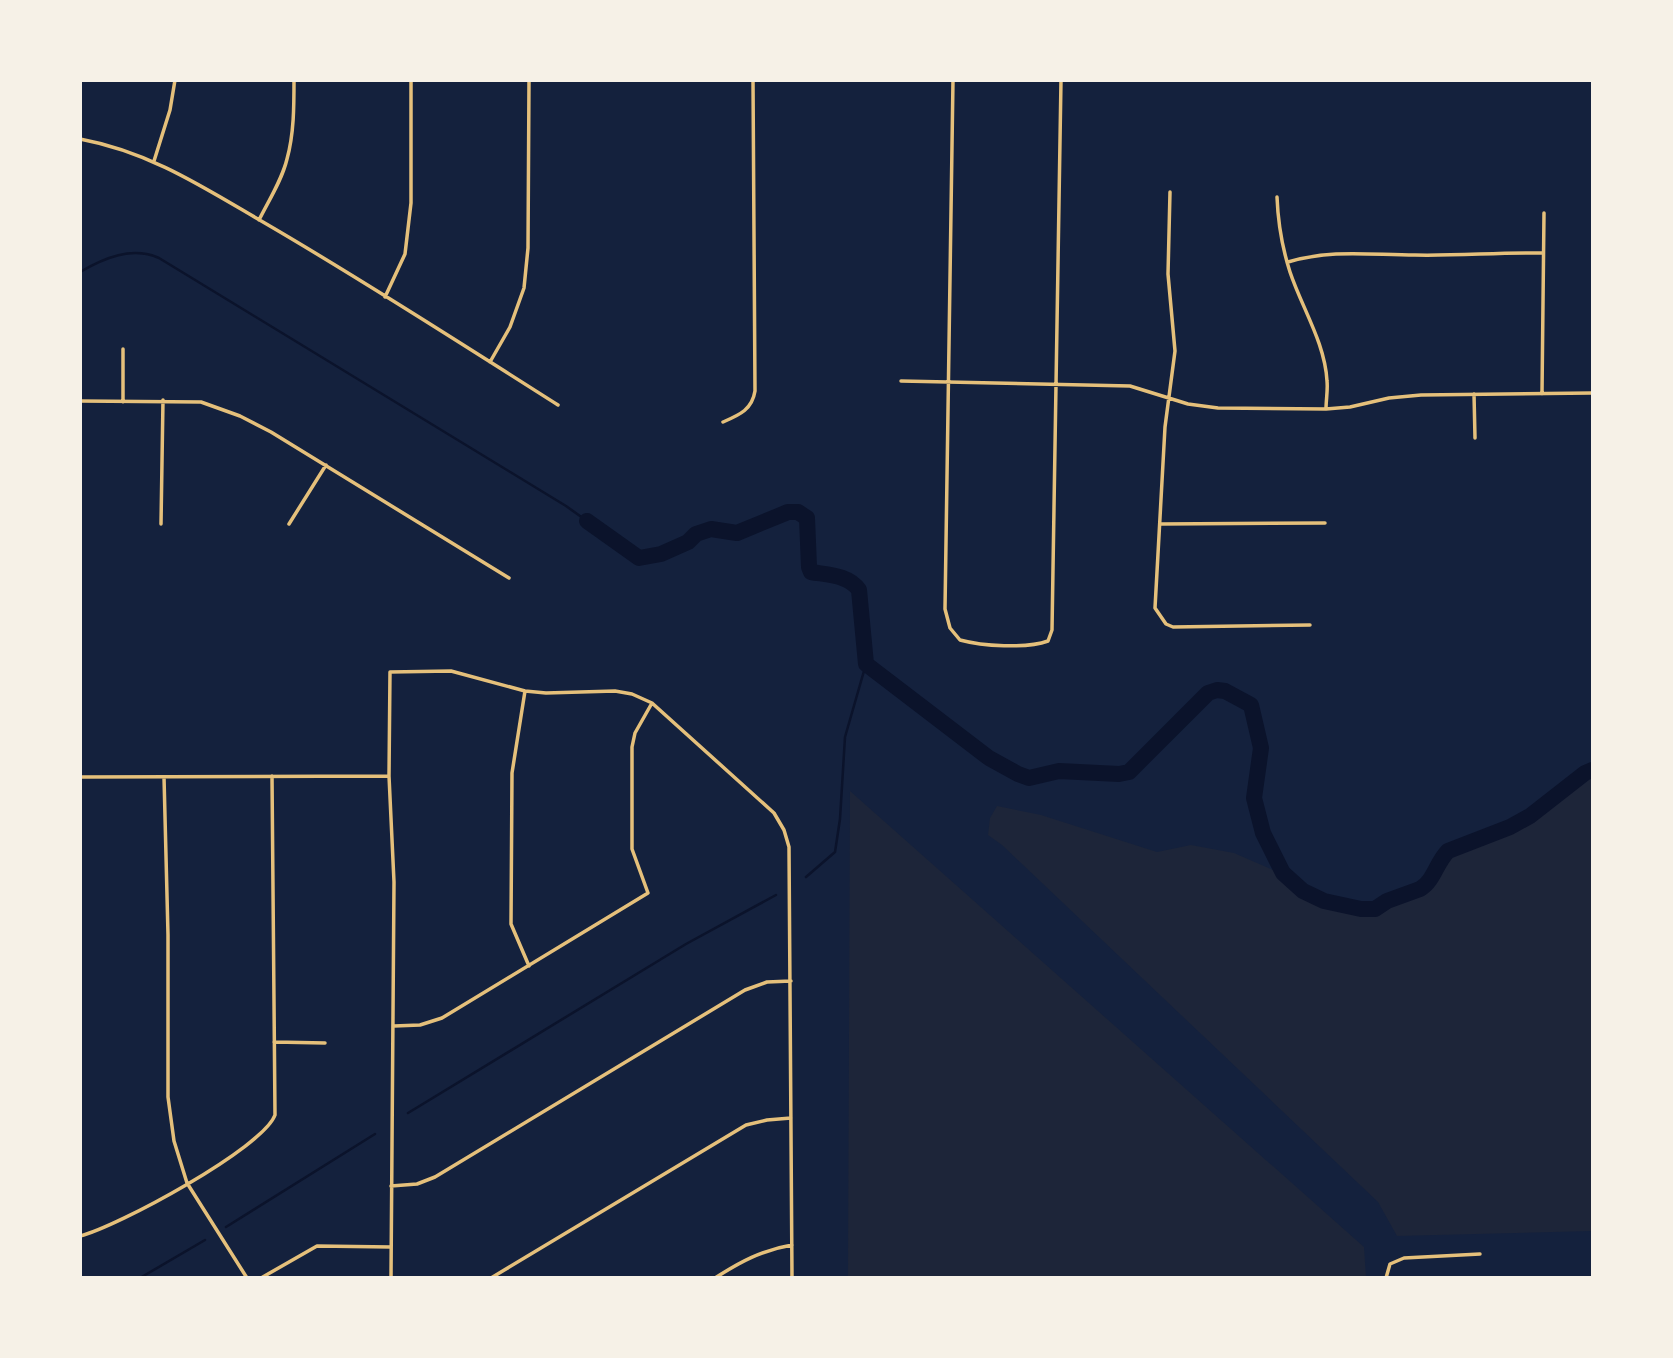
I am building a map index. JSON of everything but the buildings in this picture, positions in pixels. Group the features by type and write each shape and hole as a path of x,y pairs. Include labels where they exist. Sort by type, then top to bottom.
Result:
{"street":[{"path":"154,161 170,110 175,80"},
{"path":"259,220 288,158 293,123 294,80"},
{"path":"385,297 405,254 411,203 411,80"},
{"path":"490,362 510,327 524,288 528,247 528,80"},
{"path":"723,422 748,409 755,391 753,80"},
{"path":"953,80 945,609 947,620 956,638 960,640 1023,645 1048,641 1052,631 1061,80"},
{"path":"80,139 107,144 154,161 259,220 558,405"},
{"path":"1170,192 1168,274 1175,351 1165,427 1155,608 1166,624 1173,627 1310,625"},
{"path":"1277,197 1281,240 1287,262 1324,363 1327,382 1326,409"},
{"path":"1542,394 1544,213"},
{"path":"1287,262 1310,255 1359,252 1417,255 1544,254"},
{"path":"123,349 123,402"},
{"path":"901,381 1129,387 1169,399 1218,408 1326,409 1400,397 1592,393"},
{"path":"1474,394 1475,438"},
{"path":"160,524 163,400"},
{"path":"80,401 163,400 201,402 215,406 271,432 509,578"},
{"path":"289,524 326,465"},
{"path":"1161,524 1325,523"},
{"path":"391,1278 394,882 389,776 390,672 451,671 525,691 615,691 632,694 652,703 774,813 784,830 789,847 792,1278"},
{"path":"525,691 512,773 511,924 529,966"},
{"path":"394,1026 420,1025 442,1018 648,894 632,849 632,747 635,733 652,703"},
{"path":"80,1236 118,1223 243,1149 272,1122 275,1115 272,776"},
{"path":"80,777 389,776"},
{"path":"164,777 168,1097 174,1141 187,1183 247,1278"},
{"path":"391,1186 417,1184 435,1177 745,990 766,982 791,981"},
{"path":"274,1042 325,1043"},
{"path":"491,1278 746,1125 791,1118"},
{"path":"715,1278 749,1257 773,1248 792,1245"},
{"path":"261,1278 317,1247 391,1247"},
{"path":"1386,1278 1390,1264 1404,1258 1480,1254"}],"shaded area":[{"path":"1592,762 1592,1231 1397,1236 1378,1202 1002,845 988,835 990,818 997,806 1041,815 1157,852 1191,845 1234,853 1280,873 1305,896 1321,902 1345,907 1402,902 1420,893 1440,855 1510,829"},
{"path":"850,791 1364,1247 1366,1277 848,1277"}],"waterway":[{"path":"80,272 99,262 128,253 159,258 587,521"},
{"path":"587,521 639,558 661,554 688,542 696,534 711,529 737,533 788,512 798,512 807,518 811,572 850,581 859,590 866,664 989,758 1029,778 1059,771 1119,774 1129,772 1208,693 1225,691 1251,705 1261,748 1254,798 1263,833 1283,873 1303,891 1324,901 1361,909 1375,909 1387,901 1420,889 1429,881 1448,851 1510,827 1530,816 1592,770"},
{"path":"806,877 835,852 840,819 845,737 866,664"},
{"path":"408,1113 686,944 776,895"},
{"path":"226,1227 375,1134"},
{"path":"140,1278 205,1240"}]}
